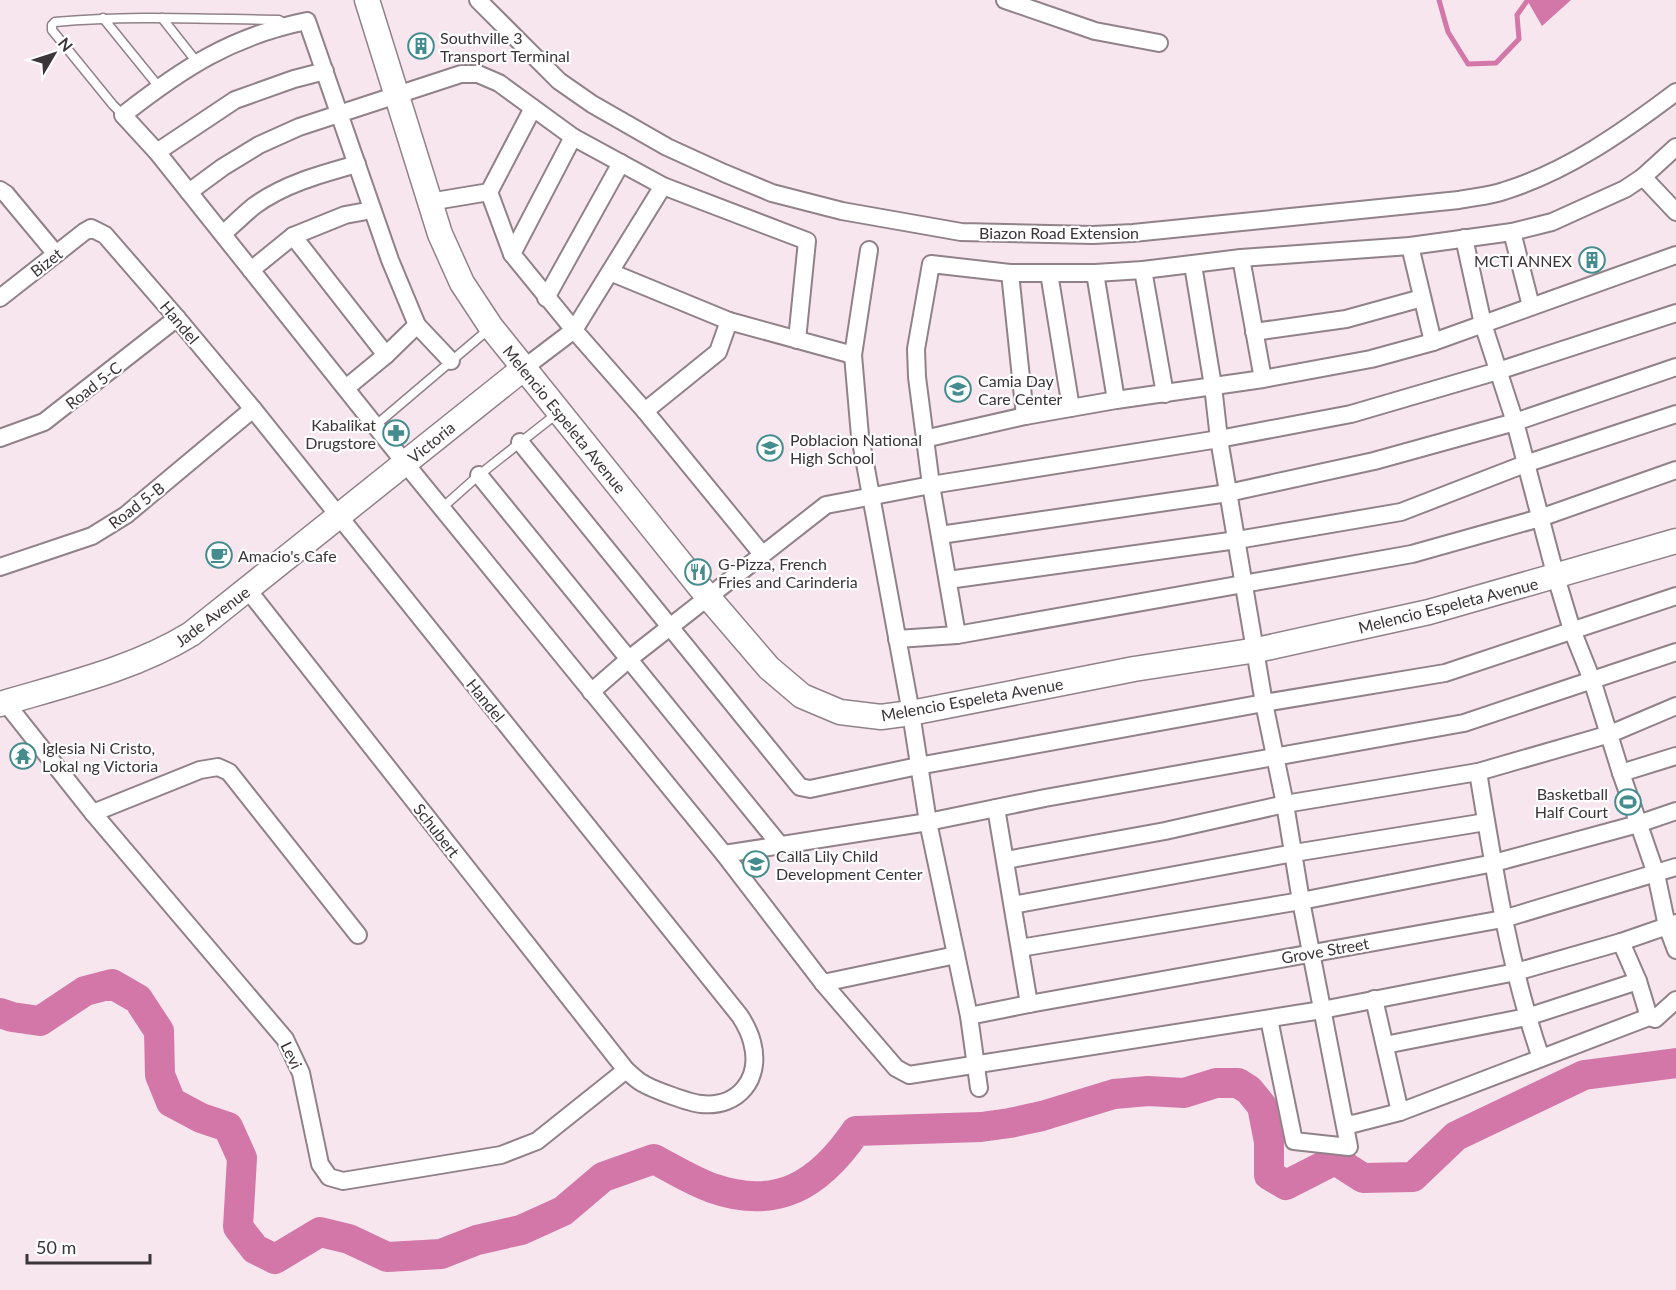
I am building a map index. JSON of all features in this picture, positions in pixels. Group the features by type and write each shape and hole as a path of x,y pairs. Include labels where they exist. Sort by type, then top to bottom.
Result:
{"street":[{"name":"Melencio Espeleta Avenue","path":"367,0 440,234 462,283 491,327 708,597 769,668 802,696 840,712 881,717 911,713 1134,669 1257,650 1429,612 1676,541"},
{"name":"Biazon Road Extension","path":"478,0 559,81 592,104 667,147 772,193 842,211 961,232 1081,235 1133,233 1459,200 1486,195 1504,191 1544,176 1580,158 1628,128 1676,92"},
{"path":"1005,0 1095,31 1159,43"},
{"path":"452,361 417,325 390,260 307,21 231,43 196,62 123,115 157,152 405,463 724,854 823,983 902,1073 909,1075 1322,1010 1516,972 1621,942 1672,924"},
{"path":"157,152 235,100 294,79 325,71"},
{"path":"189,192 223,167 259,145 299,127 461,74 478,74 499,83 573,137 663,186 807,241 797,340"},
{"path":"533,108 489,192 512,254 762,554"},
{"path":"512,254 573,137"},
{"path":"957,635 924,439 916,349 931,264 1010,273 1095,273 1193,265 1241,258 1410,246 1512,232 1552,222 1625,189 1643,177 1676,147"},
{"path":"546,297 621,163"},
{"path":"223,234 254,206 280,190 320,174 357,164"},
{"path":"1643,177 1676,212"},
{"path":"524,368 574,330 663,186"},
{"path":"0,190 6,194 56,254"},
{"path":"429,202 489,192"},
{"path":"251,270 293,236 345,215 372,210"},
{"name":"Bizet","path":"0,298 84,232 91,228 92,230"},
{"name":"Handel","path":"92,230 105,235 253,410 734,1008 753,1042 753,1074 747,1086 736,1098 719,1104 700,1104 644,1084 626,1070"},
{"path":"1512,232 1531,306"},
{"path":"293,236 386,355"},
{"path":"1464,238 1484,324 1515,422 1556,577 1656,874 1672,924 1676,950"},
{"path":"1410,246 1433,342"},
{"path":"870,250 854,355 860,436 911,713 928,822 969,1016 979,1088"},
{"path":"924,439 1025,416 1116,400 1263,379 1371,359 1433,342 1676,255"},
{"path":"1241,258 1263,379"},
{"path":"1193,265 1213,386 1219,440 1257,650 1264,703 1286,804 1301,901 1349,1147 1293,1141 1269,1019"},
{"path":"1143,270 1165,394"},
{"path":"610,272 729,321 854,355"},
{"path":"1010,273 1025,416"},
{"path":"1049,273 1071,408"},
{"path":"1095,273 1116,400"},
{"path":"1254,332 1346,319 1422,298"},
{"path":"591,692 670,626 826,505 931,485 1219,440 1352,414 1498,371 1676,313"},
{"name":"Road 5-C","path":"0,438 44,422 177,318"},
{"path":"645,411 718,352 729,321"},
{"path":"346,388 386,355 417,325"},
{"name":"Victoria","path":"337,516 524,368"},
{"path":"940,535 1228,493 1374,461 1515,422 1676,368"},
{"name":"Road 5-B","path":"0,567 92,536 111,525 253,410"},
{"path":"948,580 1237,540 1401,512 1525,464 1676,414"},
{"path":"520,442 800,787 810,789 918,766 1264,703 1445,673 1676,596"},
{"path":"897,639 957,635 1413,554 1540,518 1676,470"},
{"path":"479,475 780,844"},
{"name":"Jade Avenue","path":"2,703 140,661 165,650 191,634 248,590 337,516"},
{"name":"Schubert","path":"248,590 626,1070"},
{"path":"724,854 928,822 1098,788 1464,723 1676,652"},
{"name":"Levi","path":"2,703 285,1039 301,1073 320,1164 329,1176 343,1181 501,1155 537,1141 626,1070"},
{"path":"1006,860 1165,831 1286,804 1478,772 1610,734 1676,706"},
{"path":"1621,773 1676,756"},
{"path":"93,813 201,770 218,767 229,772 358,935"},
{"path":"1478,772 1503,919 1527,1017 1541,1059"},
{"path":"996,808 1029,1004"},
{"path":"1020,948 1301,901 1494,863 1638,824 1676,811"},
{"path":"1013,905 1294,853 1486,822"},
{"name":"Grove Street","path":"969,1016 1311,952 1503,919 1676,867"},
{"path":"1621,942 1638,981 1649,1017"},
{"path":"823,983 956,955"},
{"path":"1385,1046 1527,1017 1638,981"},
{"path":"1374,999 1400,1112"},
{"path":"1345,1122 1353,1124 1400,1112 1649,1017 1655,1019 1676,1000"}],"lane":[{"path":"103,18 159,87"},
{"path":"123,115 112,105 52,30 55,22 103,18 162,18 279,20 287,25"},
{"path":"162,18 196,62"},
{"path":"376,425 491,327"},
{"path":"442,508 479,475 559,412"}],"shaded area":[{"path":"1527,0 1571,0 1542,26"}],"waterway":[{"path":"1439,0 1448,32 1468,64 1496,63 1519,39 1517,15 1527,1"},
{"path":"0,1013 40,1021 85,991 112,984 138,999 159,1031 160,1075 171,1102 201,1118 228,1127 242,1158 238,1227 255,1249 275,1259 320,1232 349,1239 387,1257 441,1254 477,1240 521,1230 563,1211 603,1177 654,1159 712,1188 735,1194 757,1196 776,1194 795,1188 811,1179 827,1166 856,1131 981,1127 1042,1116 1114,1094 1148,1091 1184,1093 1216,1083 1238,1083 1249,1090 1262,1106 1269,1142 1269,1175 1286,1185 1335,1160 1363,1178 1413,1177 1456,1136 1584,1075 1676,1063"}],"place":[{"name":"Southville 3 Transport Terminal","path":"421,46"},
{"name":"MCTI ANNEX","path":"1592,260"},
{"name":"Camia Day Care Center","path":"958,389"},
{"name":"Kabalikat Drugstore","path":"396,433"},
{"name":"Poblacion National High School","path":"770,448"},
{"name":"Amacio's Cafe","path":"219,555"},
{"name":"G-Pizza, French Fries and Carinderia","path":"698,572"},
{"name":"Iglesia Ni Cristo, Lokal ng Victoria","path":"23,756"},
{"name":"Basketball Half Court","path":"1628,802"},
{"name":"Calla Lily Child Development Center","path":"756,864"}]}
